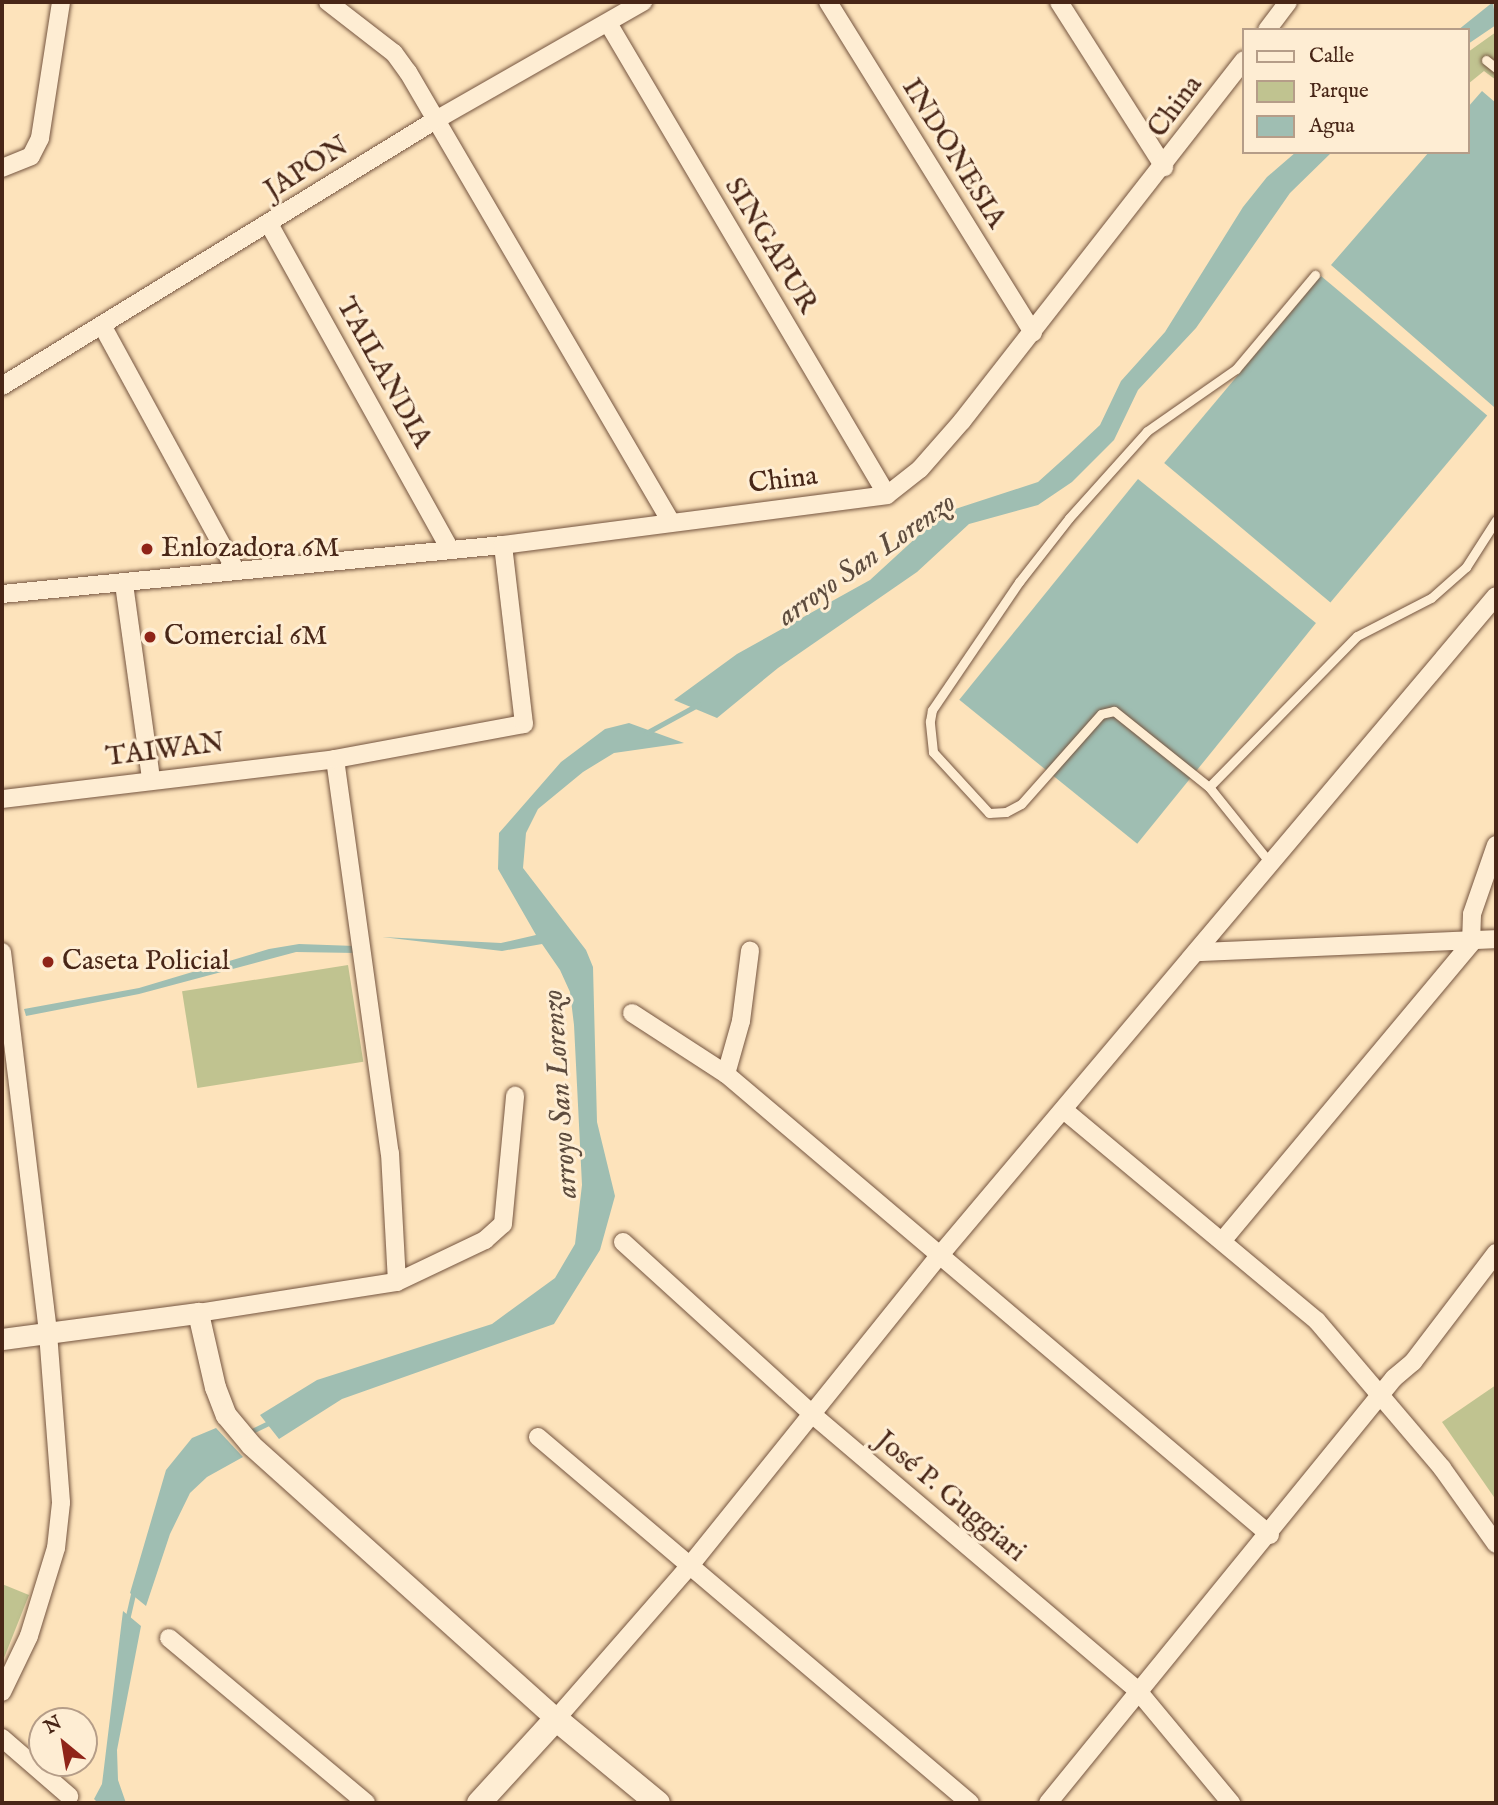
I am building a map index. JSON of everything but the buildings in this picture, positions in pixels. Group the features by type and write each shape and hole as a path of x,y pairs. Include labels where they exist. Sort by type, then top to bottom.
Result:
{"main road":[{"path":"479,1803 556,1719 658,1803"}],"street":[{"path":"2,168 31,156 40,138 61,2"},
{"path":"328,2 394,53 671,522"},
{"name":"JAPON","path":"2,386 103,327 434,121 643,2"},
{"name":"INDONESIA","path":"828,2 1033,333"},
{"path":"1059,2 1164,167"},
{"path":"1268,28 1288,2"},
{"name":"SINGAPUR","path":"608,23 887,495"},
{"name":"China","path":"2,594 124,584 235,569 503,545 887,495 920,469 1033,333 1164,167 1242,63"},
{"name":"TAILANDIA","path":"269,224 450,549"},
{"path":"103,327 235,569"},
{"name":"TAIWAN","path":"2,799 335,759 524,724 503,545"},
{"path":"124,584 151,779"},
{"path":"198,1313 207,1362 226,1415 251,1445 556,1719 692,1563 940,1255 1065,1111 1496,596"},
{"path":"335,759 390,1153 397,1282"},
{"path":"1223,1240 1471,943 1472,914 1496,845"},
{"path":"1199,952 1471,943 1496,939"},
{"path":"726,1074 741,1021 751,950"},
{"path":"2,952 48,1333 61,1503 56,1548 29,1636 2,1692"},
{"path":"632,1013 726,1074 1270,1535"},
{"path":"2,1339 198,1313 397,1282 454,1257 503,1224 514,1096"},
{"path":"1065,1111 1317,1321 1442,1468 1496,1544"},
{"name":"José P. Guggiari","path":"623,1242 813,1415 1138,1691 1231,1803"},
{"path":"1048,1803 1138,1691 1270,1535 1381,1396 1413,1362 1496,1253"},
{"path":"538,1437 692,1563 970,1803"},
{"path":"169,1638 366,1803"},
{"path":"2,1738 69,1796"}],"lane":[{"path":"1486,60 1496,68"},
{"path":"1272,865 1209,787 1114,710 1101,714 1021,804 1006,812 989,813 933,752 930,721 932,710 1019,582 1069,518 1147,430 1236,369 1315,275"},
{"path":"1209,787 1357,636 1431,598 1465,567 1496,520"}],"green space":[{"path":"1496,32 1496,80 1484,71 1470,82 1470,51"},
{"path":"348,965 363,1062 197,1088 182,991"},
{"path":"1496,1385 1496,1500 1442,1422"},
{"path":"2,1584 29,1595 2,1663"}],"water":[{"path":"1493,2 1496,25 1470,43 1470,28 1460,28"},
{"path":"1482,91 1496,103 1494,407 1331,265 1427,154 1470,154 1470,105"},
{"path":"1294,154 1330,154 1290,193 1196,328 1138,390 1114,440 1072,482 1038,505 969,524 917,572 778,668 717,718 674,700 737,654 870,580 943,513 1038,482 1100,425 1121,381 1165,332 1243,207 1267,177"},
{"path":"1321,276 1487,415 1330,602 1164,463"},
{"path":"1138,479 1316,623 1137,844 959,700"},
{"path":"629,723 684,743 614,753 583,772 538,809 526,833 523,868 586,950 593,967 597,1122 615,1196 600,1250 554,1324 342,1399 279,1439 260,1415 317,1380 492,1324 555,1278 575,1244 582,1185 574,1025 570,992 560,970 542,944 502,951 382,937 501,943 536,935 498,869 499,833 561,762 605,729"},
{"path":"299,944 355,946 356,953 296,952 139,994 26,1016 24,1009 139,988 269,949"},
{"path":"216,1428 243,1457 207,1477 190,1493 170,1534 146,1606 130,1593 166,1470 192,1438"},
{"path":"123,1611 141,1626 117,1750 118,1780 126,1803 98,1803 94,1799 102,1784"}],"waterway":[{"name":"arroyo San Lorenzo","path":"646,733 699,704"},
{"name":"arroyo San Lorenzo","path":"248,1433 271,1422"},
{"name":"arroyo San Lorenzo","path":"127,1620 134,1589"}],"place":[{"name":"Enlozadora 6M","path":"147,549"},
{"name":"Comercial 6M","path":"150,637"},
{"name":"Caseta Policial","path":"48,962"}]}
